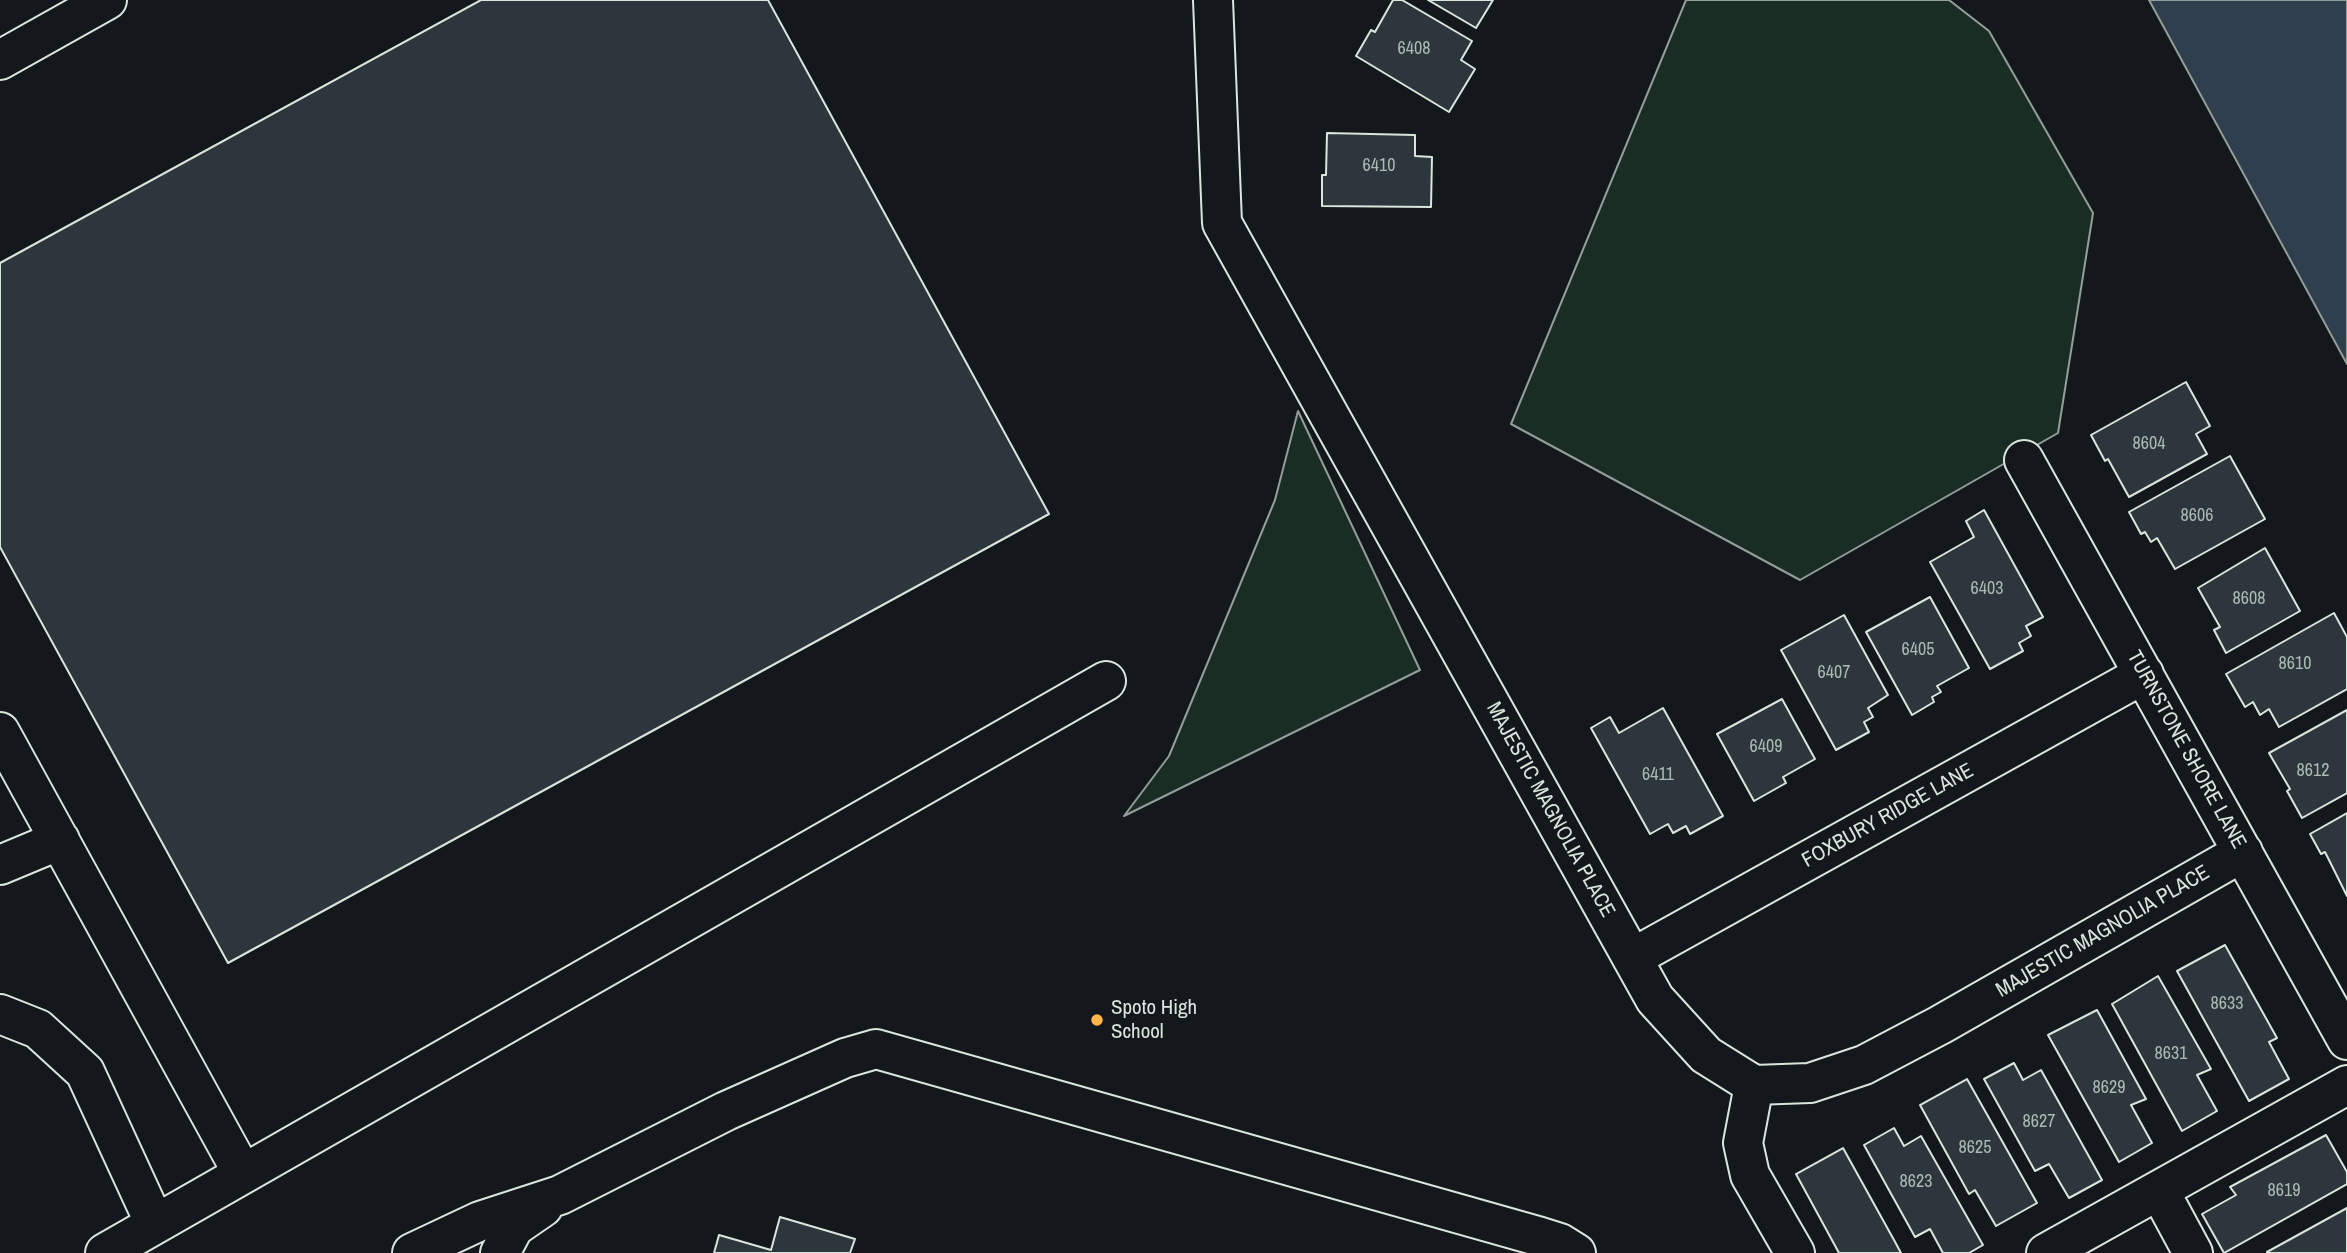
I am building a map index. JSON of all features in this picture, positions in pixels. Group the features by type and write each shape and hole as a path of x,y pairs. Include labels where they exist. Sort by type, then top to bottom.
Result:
{"street":[{"path":"0,60 107,0"},
{"name":"MAJESTIC MAGNOLIA PLACE","path":"1213,0 1222,223 1655,999 1706,1055 1754,1085 1810,1083 1864,1065 1940,1025 2243,852"},
{"name":"TURNSTONE SHORE LANE","path":"2024,460 2347,1040"},
{"name":"FOXBURY RIDGE LANE","path":"1632,958 2144,674"},
{"path":"105,1253 1106,681"},
{"path":"0,732 243,1174"},
{"path":"0,865 60,840"},
{"path":"0,1014 38,1029 85,1072 155,1224"},
{"path":"500,1253 514,1227 560,1195 726,1111 845,1058 876,1049 1542,1237 1560,1243 1576,1253"},
{"path":"1754,1085 1743,1143 1750,1175 1794,1253"},
{"path":"2046,1253 2347,1085"},
{"path":"2159,1190 2193,1253"},
{"path":"412,1253 480,1221 560,1195"}],"green space":[{"path":"1686,0 1949,0 1989,31 2093,213 2058,433 1800,580 1511,424"},
{"path":"1298,411 1420,670 1124,816 1169,756 1275,500"}],"water":[{"path":"2149,0 2347,0 2347,364"}],"building":[{"path":"481,0 768,0 1049,514 228,963 0,547 0,263"},
{"path":"1393,0 1402,0 1472,41 1461,60 1475,69 1449,112 1356,56 1371,30 1375,32"},
{"path":"1428,0 1493,0 1476,28"},
{"path":"1327,133 1415,135 1415,156 1432,157 1431,207 1322,206 1322,175 1326,175"},
{"path":"2186,382 2210,426 2196,434 2207,454 2129,497 2091,435"},
{"path":"2230,456 2265,519 2175,569 2157,538 2151,542 2145,532 2141,534 2129,512"},
{"path":"1984,510 2043,617 2026,626 2031,636 2019,643 2023,651 1990,669 1930,562 1974,537 1966,521"},
{"path":"2265,548 2300,611 2226,653 2214,630 2220,627 2198,588"},
{"path":"1930,597 1969,668 1937,686 1941,692 1932,697 1934,702 1912,715 1866,632"},
{"path":"2334,613 2347,637 2347,689 2279,727 2269,709 2260,715 2253,702 2245,707 2226,674"},
{"path":"1844,615 1888,695 1868,708 1873,717 1864,722 1869,732 1836,750 1781,650"},
{"path":"1782,699 1815,759 1783,777 1786,783 1754,801 1717,734"},
{"path":"1663,708 1723,816 1690,834 1686,826 1673,833 1668,824 1650,834 1591,728 1610,717 1619,733"},
{"path":"2347,710 2347,793 2302,818 2287,791 2290,789 2269,753"},
{"path":"2347,813 2347,896 2325,852 2321,854 2310,834"},
{"path":"2225,945 2277,1038 2269,1042 2289,1079 2249,1101 2177,971"},
{"path":"2158,976 2211,1069 2197,1075 2217,1111 2182,1131 2112,1004"},
{"path":"2097,1010 2146,1099 2131,1105 2152,1143 2119,1162 2048,1035"},
{"path":"2014,1063 2023,1080 2041,1070 2102,1180 2069,1198 2049,1164 2035,1171 1984,1079"},
{"path":"1967,1079 2037,1203 1996,1226 1975,1190 1969,1194 1920,1105"},
{"path":"1894,1128 1904,1146 1921,1136 1983,1245 1969,1253 1943,1253 1930,1229 1915,1237 1864,1145"},
{"path":"2326,1135 2347,1172 2347,1184 2224,1253 2202,1214 2236,1195 2230,1187"},
{"path":"1843,1148 1901,1253 1839,1253 1796,1174"},
{"path":"2347,1208 2347,1253 2267,1253 2267,1252"},
{"path":"780,1217 855,1239 850,1253 714,1253 719,1235 771,1250"}],"place":[{"name":"Spoto High School","path":"1097,1020"}]}
